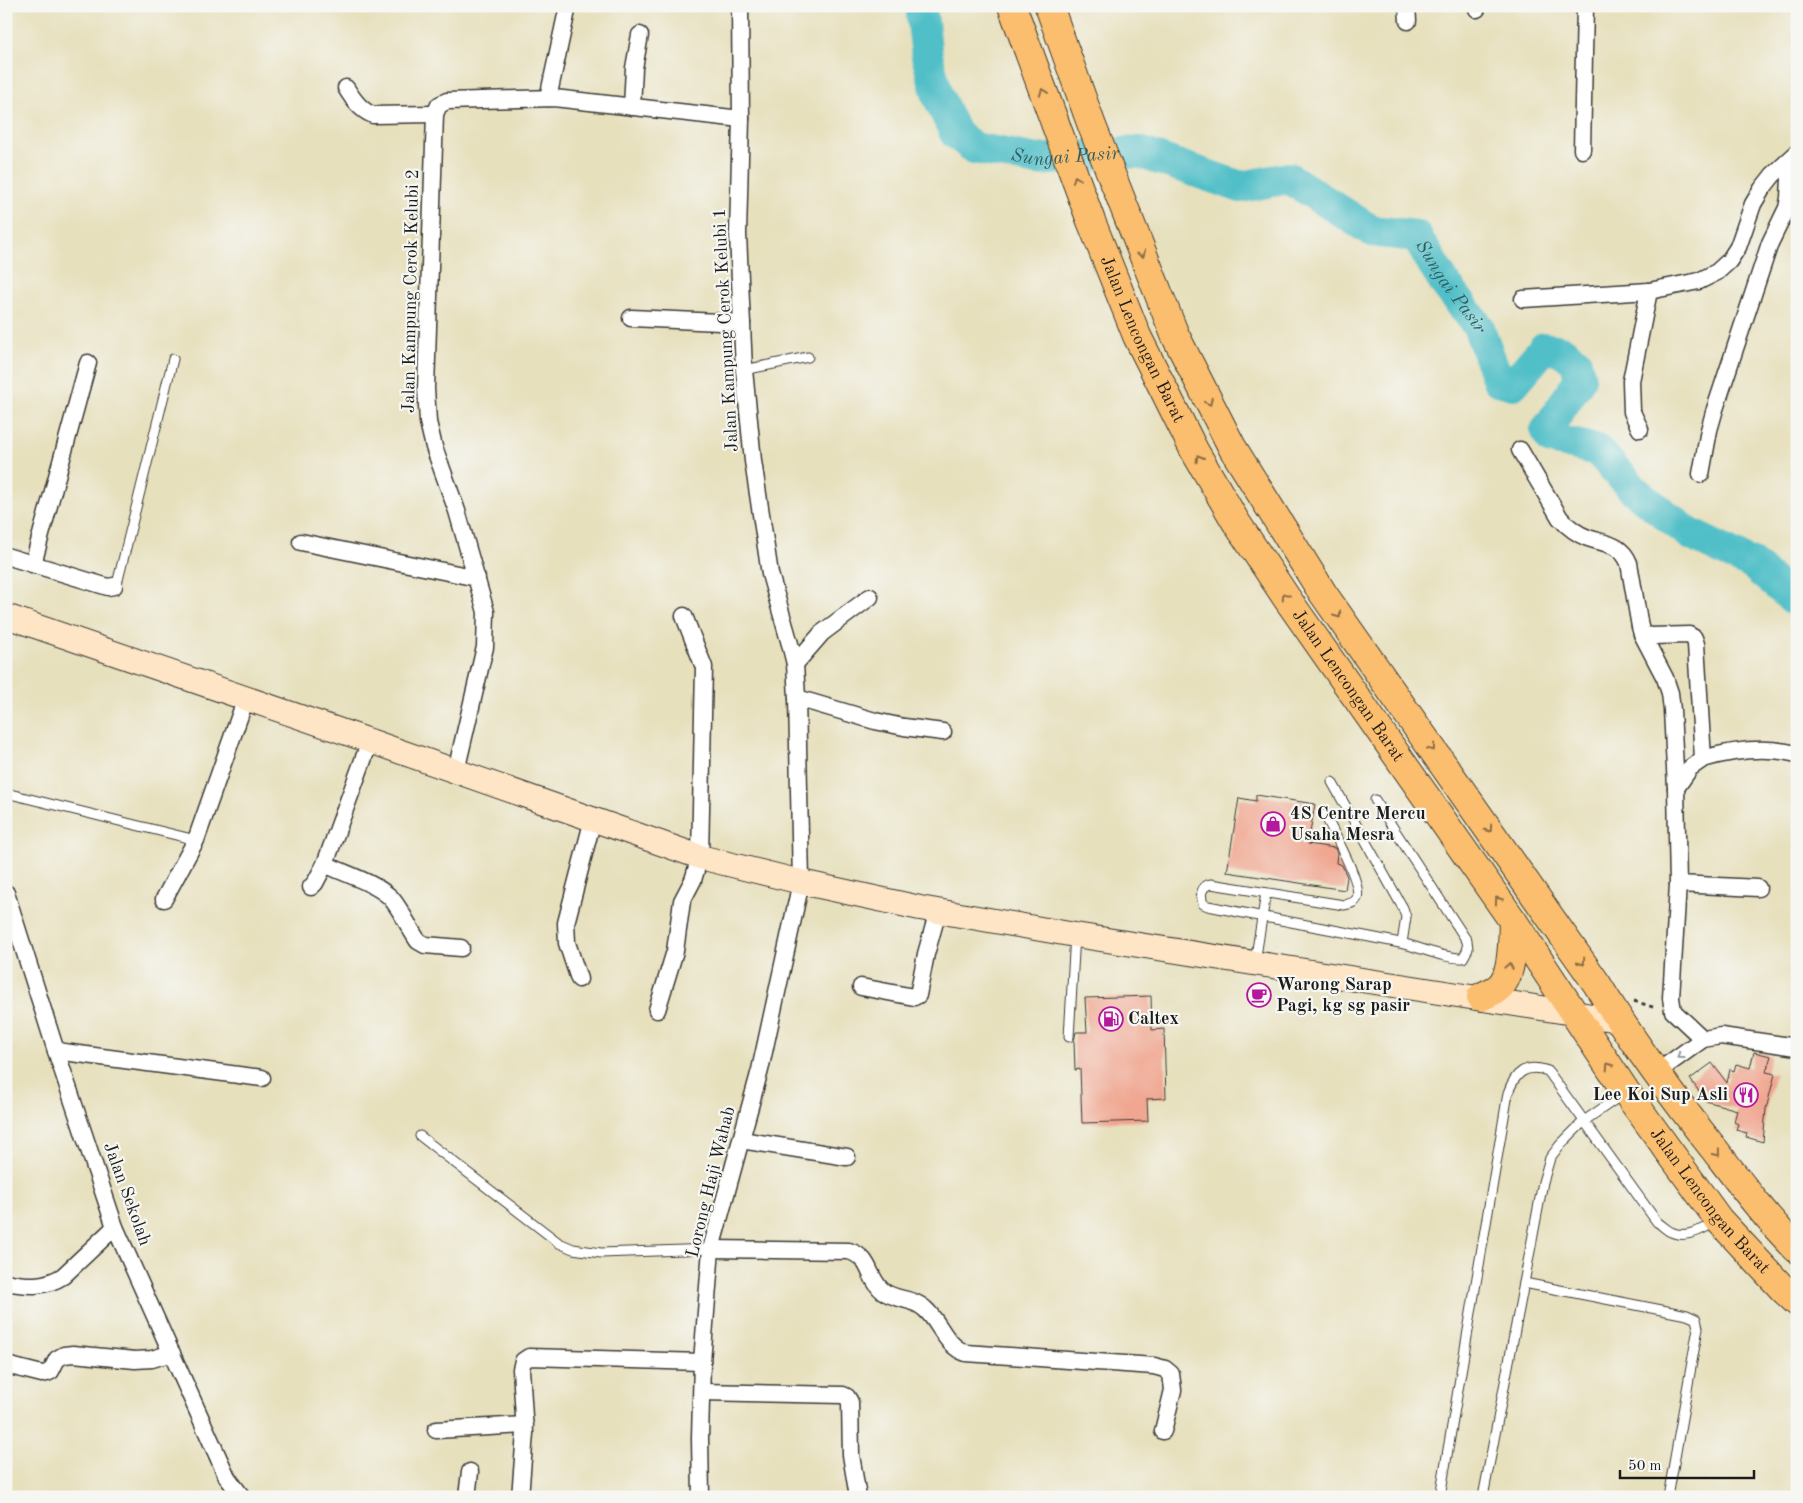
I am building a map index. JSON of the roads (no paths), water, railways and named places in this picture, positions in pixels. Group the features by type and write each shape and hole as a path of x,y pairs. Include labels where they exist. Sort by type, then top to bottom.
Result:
{"highway":[{"name":"Jalan Lencongan Barat","path":"1012,6 1091,221 1137,336 1194,450 1236,522 1297,613 1513,921 1626,1092 1719,1220 1797,1302"},
{"name":"Jalan Lencongan Barat","path":"1049,6 1092,126 1175,335 1232,447 1322,592 1592,976 1618,1020 1745,1190 1797,1249"},
{"path":"1481,997 1498,988 1507,976 1510,966 1513,921"}],"main road":[{"path":"6,616 370,740 700,857 801,882 938,911 1075,935 1481,997 1618,1020"}],"street":[{"path":"548,98 568,6"},
{"path":"1582,150 1585,6"},
{"name":"Jalan Kampung Cerok Kelubi 1","path":"740,8 741,119 738,234 744,370 753,461 770,574 795,664 801,882"},
{"path":"632,107 634,68 640,35"},
{"path":"346,88 355,102 367,112 382,116 435,114 439,105 447,101 548,98 741,119"},
{"name":"Jalan Kampung Cerok Kelubi 2","path":"435,114 426,388 428,422 434,447 457,511 486,612 485,647 456,771"},
{"path":"1523,299 1649,291 1699,281 1716,272 1729,260 1738,247 1753,204 1762,189 1794,156"},
{"path":"1701,474 1707,439 1715,409 1770,243 1787,208 1794,156"},
{"path":"1640,428 1632,412 1631,381 1649,291"},
{"path":"631,318 742,323"},
{"path":"33,564 88,363"},
{"path":"1520,450 1560,518 1567,526 1588,538 1616,547 1625,553 1630,563 1642,634 1665,678 1670,693 1676,788 1678,884 1671,998 1673,1011 1703,1039"},
{"path":"301,542 477,578"},
{"path":"6,556 108,587 114,586"},
{"path":"795,664 822,633 870,597"},
{"path":"658,1010 675,951 682,901 696,874 700,857 704,668 684,616"},
{"path":"1642,634 1651,636 1689,635 1694,638 1696,644 1703,759"},
{"path":"164,899 196,840 246,698"},
{"path":"797,698 894,725 943,732"},
{"path":"311,887 319,877 325,864 370,740"},
{"path":"1676,788 1690,768 1703,759 1748,750 1770,749 1797,754"},
{"path":"579,979 565,933 592,819"},
{"path":"325,864 373,885 392,899 418,941 425,945 461,948"},
{"name":"Lorong Haji Wahab","path":"701,1497 702,1362 711,1249 760,1070 801,882"},
{"path":"1678,884 1758,888"},
{"name":"Jalan Sekolah","path":"6,893 115,1227 227,1477 242,1497"},
{"path":"861,987 914,997 918,995 926,954 938,911"},
{"path":"1656,1073 1703,1039 1721,1036 1797,1047"},
{"path":"56,1051 262,1078"},
{"path":"741,1140 847,1157"},
{"path":"6,1282 23,1286 35,1286 55,1281 115,1227"},
{"path":"711,1249 848,1251 858,1254 883,1291 924,1308 950,1344 957,1350 966,1353 1154,1366 1165,1369 1171,1374 1173,1390 1164,1431"},
{"path":"6,1366 47,1374 58,1359 73,1354 135,1360 152,1359 172,1353"},
{"path":"520,1497 525,1425 521,1369 523,1361 530,1357 702,1362"},
{"path":"702,1392 843,1395 848,1397 850,1402 851,1455 858,1497"},
{"path":"436,1430 525,1425"},
{"path":"466,1497 470,1472"}],"lane":[{"path":"744,370 808,357"},
{"path":"114,586 117,584 173,359"},
{"path":"1332,782 1403,908 1406,917 1402,943"},
{"path":"6,793 196,840"},
{"path":"1325,815 1354,876 1358,893 1355,901 1344,905 1211,884 1202,888 1201,898 1203,904 1402,943 1461,958 1466,956 1467,941 1375,800"},
{"path":"1255,963 1266,893"},
{"path":"1069,1037 1075,935"},
{"path":"1440,1497 1508,1093 1512,1082 1519,1072 1529,1068 1539,1068 1548,1072 1658,1222 1665,1228 1672,1233 1690,1233 1706,1228 1719,1220"},
{"path":"1483,1497 1543,1182 1550,1158 1584,1121 1626,1092"},
{"path":"420,1136 558,1243 573,1249 601,1253 711,1249"},
{"path":"1524,1283 1692,1316 1696,1319 1698,1328 1668,1497"}],"waterway":[{"name":"Sungai Pasir","path":"921,6 927,56 938,96 955,133 974,148 1037,160 1139,152 1241,187 1289,178 1372,231 1416,236 1444,282 1478,326 1498,380 1513,384 1544,348 1562,351 1576,362 1580,379 1546,431 1551,439 1597,450 1635,491 1690,534 1752,564 1797,602"}],"place":[{"name":"4S Centre Mercu Usaha Mesra","path":"1273,824"},
{"name":"Warong Sarap Pagi, kg sg pasir","path":"1259,995"},
{"name":"Caltex","path":"1111,1019"},
{"name":"Lee Koi Sup Asli","path":"1746,1095"}]}
